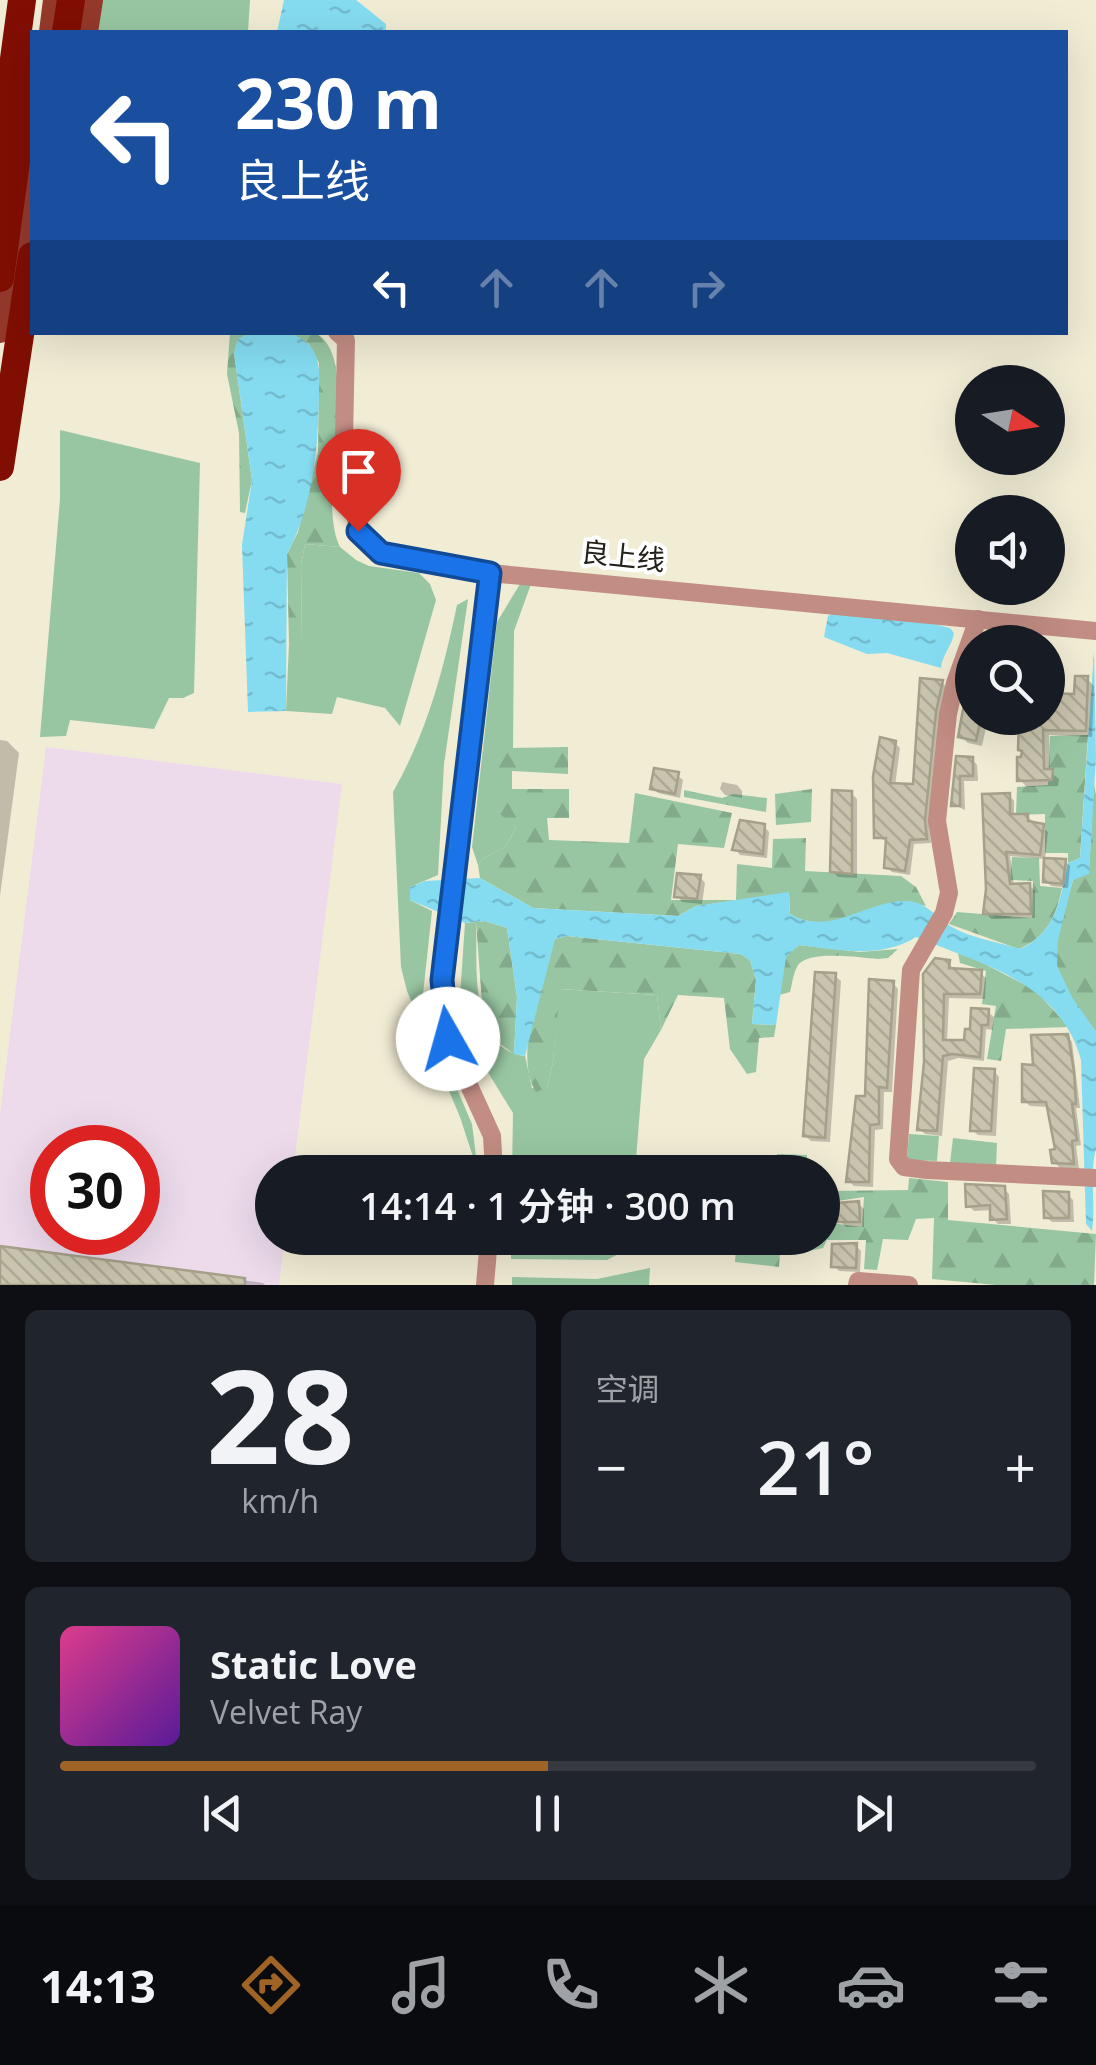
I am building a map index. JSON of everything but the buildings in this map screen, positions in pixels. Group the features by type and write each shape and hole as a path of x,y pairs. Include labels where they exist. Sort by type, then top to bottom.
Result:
{"highway":[{"path":"0,162 22,0"},
{"path":"34,30 38,0"},
{"path":"66,30 71,0"},
{"path":"0,278 30,60"},
{"path":"0,466 22,241"}],"main road":[{"path":"50,30 54,0"},
{"path":"88,30 92,0"},
{"path":"0,332 22,241 30,177"},
{"path":"0,412 30,318"}],"street":[{"name":"良上线","path":"341,335 346,340 344,440 358,531 381,553 490,573 1096,631"},
{"path":"490,573 442,980 448,1039 492,1136 493,1155"},
{"path":"978,619 948,714 938,820 948,878 944,913 911,970 898,1159 904,1167 1096,1178"},
{"path":"485,1285 488,1255"},
{"path":"858,1285 858,1281 909,1285"}],"shaded area":[{"path":"46,747 342,784 295,1155 255,1155 255,1255 283,1255 279,1285 0,1285 0,1114"}],"green space":[{"path":"101,0 250,0 248,30 97,30"},
{"path":"230,335 247,335 238,339 234,353 252,480 245,513 240,512 239,433 227,374"},
{"path":"293,335 320,336 332,352 337,375 332,497 340,547 305,544 301,565 302,642 289,644 287,554 298,532 318,452 319,363 309,344"},
{"path":"60,430 200,463 194,693 169,698 154,729 70,720 66,736 40,737 60,499"},
{"path":"305,544 340,547 369,566 419,573 430,584 436,600 400,726 385,708 337,697 332,714 286,711 289,644 302,641 301,565"},
{"path":"520,584 531,584 514,631 513,748 506,748 505,817 516,828 505,847 478,865 472,847 497,622"},
{"path":"468,599 444,764 438,875 410,887 410,900 432,911 423,994 427,1019 472,1124 476,1155 472,1155 407,991 401,967 393,792 432,701 457,605"},
{"path":"1088,735 1080,858 1068,863 1068,853 1045,853 1045,814 1016,815 1017,787 1048,785 1050,736"},
{"path":"568,747 568,774 512,771 512,789 569,789 569,818 547,818 549,840 629,843 635,793 732,813 724,848 678,844 671,900 736,900 737,864 772,868 773,839 806,838 805,871 901,876 916,887 926,906 891,906 823,922 806,921 790,914 789,893 696,906 678,916 533,908 480,878 478,865 505,847 516,828 498,812 498,765 506,748"},
{"path":"1094,784 1096,1032 1063,982 1056,955 1073,880 1089,869"},
{"path":"812,789 811,822 776,825 775,794"},
{"path":"684,790 722,798 733,794 767,798 766,812 684,797"},
{"path":"1012,857 1039,858 1040,886 1062,888 1049,924 1037,938 1019,949 949,924 957,912 1032,918 1033,881 1010,880"},
{"path":"476,922 477,981 485,1021 493,1038 506,1050 525,1056 532,1088 547,1088 559,989 657,995 661,1030 644,1059 636,1155 512,1155 513,1113 481,1061 460,997 465,923"},
{"path":"476,922 507,928 517,997 514,1054 489,1036 483,1016"},
{"path":"567,936 740,954 750,960 756,980 752,1024 776,1025 774,1037 759,1038 756,1072 747,1074 730,1049 724,998 678,995 661,1030 657,995 560,989 547,1088 536,1092 527,1059 532,1017 555,939"},
{"path":"799,945 860,952 898,949 888,958 834,956 802,961 790,992 779,995 786,956"},
{"path":"958,953 1035,990 1069,1027 1006,1029 1001,1061 987,1059 996,1006 982,1004 986,971 960,963"},
{"path":"909,1134 939,1136 937,1161 907,1160"},
{"path":"953,1138 997,1143 996,1167 950,1163"},
{"path":"909,1178 948,1182 948,1220 1096,1234 1094,1285 996,1285 932,1279 934,1218 916,1219 908,1240 883,1239 877,1270 864,1269 866,1240 840,1240 840,1224 862,1227 864,1197 840,1201 840,1191 908,1190"},
{"path":"511,1255 617,1255 607,1260 511,1259"},
{"path":"736,1255 780,1255 779,1267 735,1262"},
{"path":"650,1268 649,1285 512,1285 512,1277 597,1279"}],"water":[{"path":"284,0 356,0 386,24 386,30 277,30"},
{"path":"247,335 296,336 313,350 319,369 312,477 303,516 287,554 286,711 248,712 242,545 252,480 234,353 238,339"},
{"path":"835,612 922,621 950,628 954,633 941,668 887,653 867,654 824,637 828,616"},
{"path":"1094,651 1096,757 1089,874 1073,880 1058,940 1057,966 1096,1032 1092,1231 1086,1224 1081,1060 1055,1011 1037,994 992,967 916,937 874,951 799,945 786,957 776,1025 752,1024 756,980 750,960 740,954 567,936 555,939 525,1056 514,1054 517,997 507,928 485,921 465,923 410,900 410,887 425,881 480,878 533,908 678,916 696,906 789,892 790,914 819,922 911,901 959,931 1020,949 1049,924 1059,902 1068,863 1080,858"}],"route":[{"path":"358,531 381,553 490,573 442,980 448,1039"}]}
